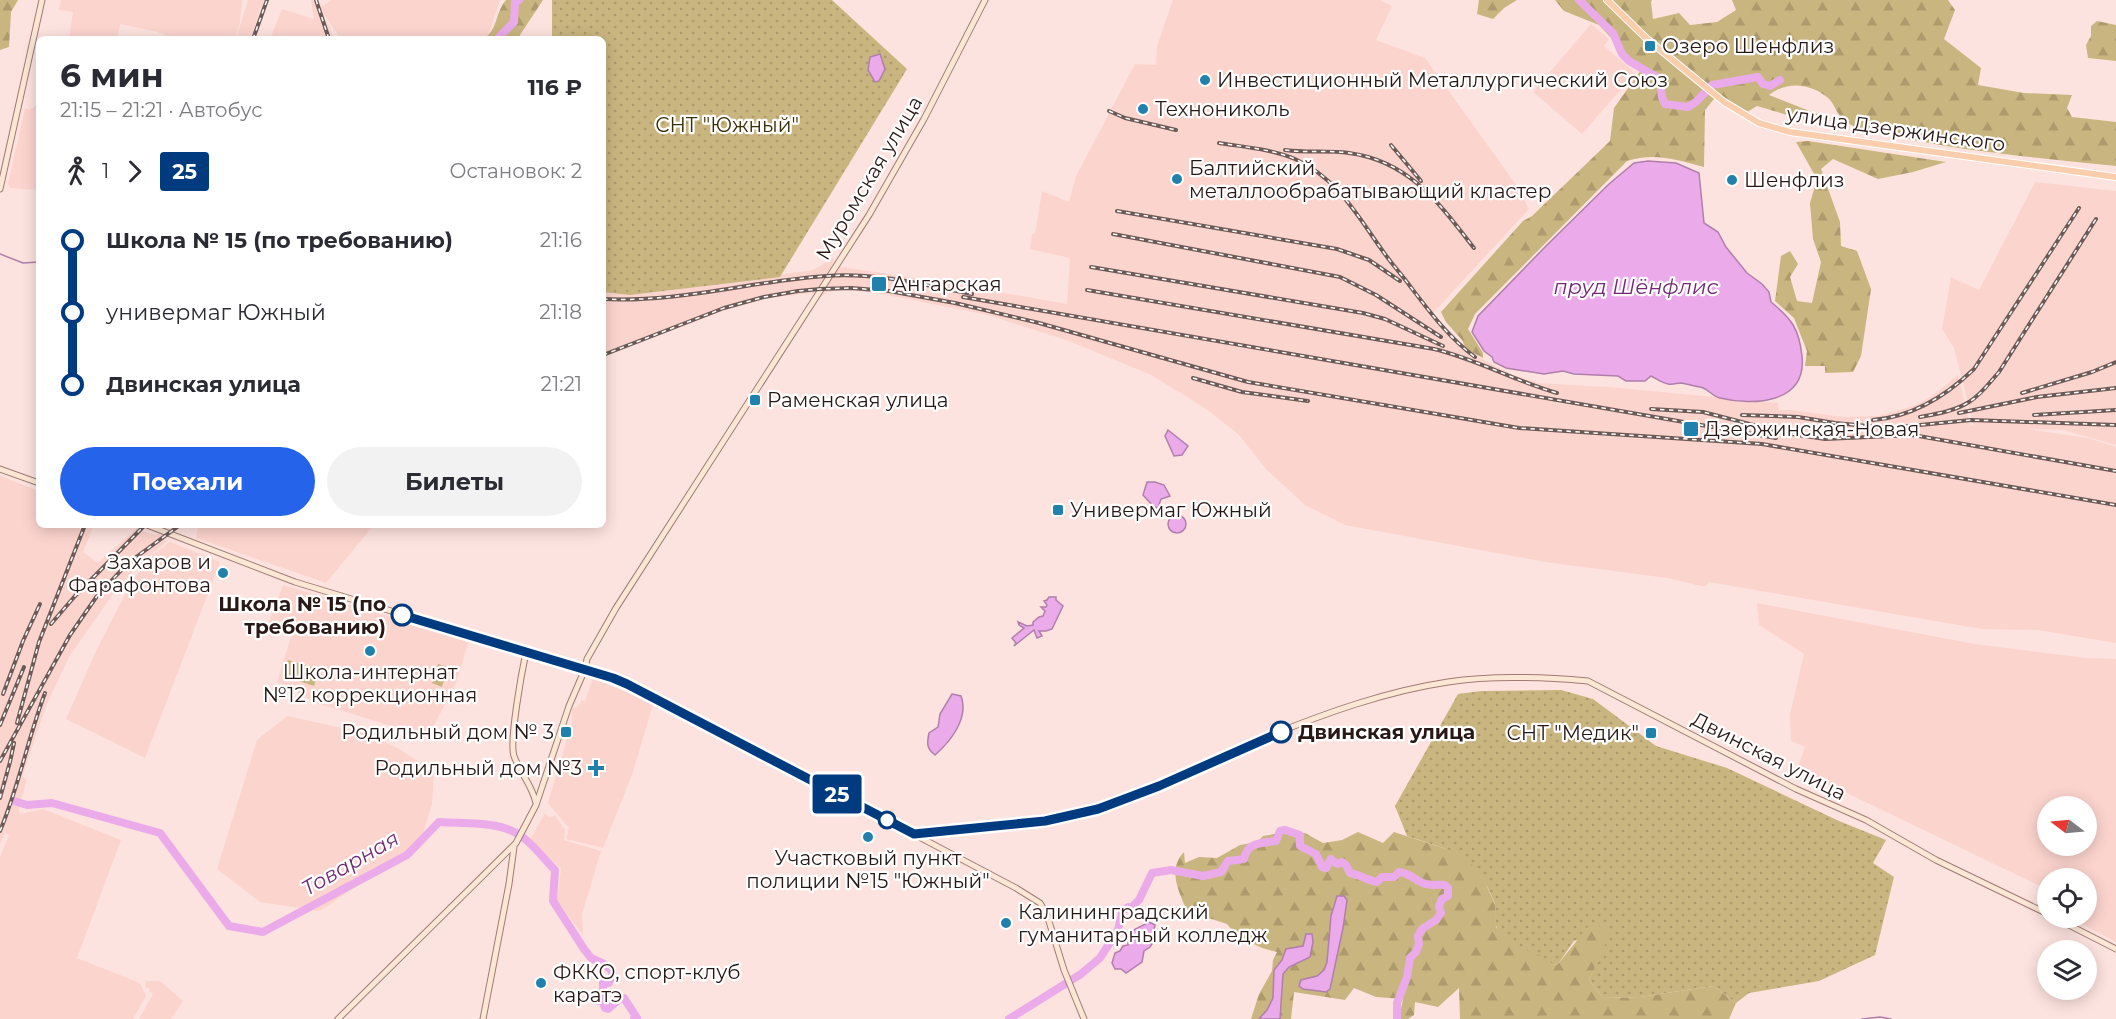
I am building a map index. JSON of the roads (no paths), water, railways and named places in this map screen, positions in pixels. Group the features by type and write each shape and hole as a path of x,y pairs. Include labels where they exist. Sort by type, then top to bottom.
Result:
{"main road":[{"path":"0,189 42,0"},
{"name":"Муромская улица","path":"585,669 587,659 616,608 869,215 914,138 984,0"},
{"name":"улица Дзержинского","path":"1607,0 1646,38 1724,102 1759,123 1790,132 2116,177"},
{"path":"0,468 36,482"},
{"path":"155,528 295,582 613,678 914,834 1031,896 1040,903 1050,922 1084,1019"},
{"path":"526,652 513,739 514,755 533,790 536,805"},
{"path":"338,1019 515,844 536,805 569,706 585,669"},
{"name":"Двинская улица","path":"914,834 1045,821 1098,809 1159,786 1275,734 1378,698 1448,682 1506,678 1588,681 1796,789 1866,820 1985,885 2037,909"},
{"path":"533,790 538,791 542,788"},
{"path":"483,1019 515,844"},
{"path":"499,862 508,865 511,870"},
{"path":"2074,928 2116,950"}],"water":[{"path":"880,54 885,69 879,81 875,82 868,70 870,57"},
{"name":"пруд Шёнфлис","path":"1648,161 1676,163 1699,173 1704,223 1718,232 1726,247 1747,273 1769,292 1771,302 1793,325 1801,347 1801,372 1796,384 1787,392 1775,398 1747,402 1717,397 1703,388 1681,383 1668,384 1651,376 1645,381 1626,381 1618,376 1574,374 1563,371 1544,374 1506,368 1494,362 1472,332 1478,316 1609,184 1634,163"},
{"path":"1168,430 1188,446 1182,455 1174,456 1165,436"},
{"path":"1147,482 1164,485 1170,496 1161,499 1158,508 1154,507 1143,495"},
{"path":"1177,515 1183,518 1186,524 1183,530 1177,533 1171,530 1168,524 1171,518"},
{"path":"1049,597 1056,597 1056,600 1063,606 1052,629 1039,631 1042,636 1037,638 1034,630 1014,646 1016,643 1012,638 1024,628 1018,622 1027,626 1033,625 1033,622 1043,616 1045,611 1041,607 1046,607 1044,601"},
{"path":"952,694 961,696 963,713 961,721 947,743 935,755 928,745 929,733 938,727 940,714"},
{"path":"1337,896 1344,896 1347,900 1330,989 1326,992 1303,989 1299,986 1301,980 1317,976 1324,970 1327,962 1331,916"},
{"path":"1149,922 1155,925 1154,941 1144,951 1142,962 1126,973 1121,969 1115,969 1112,963 1115,953 1128,945 1128,933"},
{"path":"1306,934 1312,934 1310,957 1289,967 1283,974 1280,1019 1259,1019 1273,998 1274,970 1282,960 1286,949 1303,946"}],"waterway":[{"path":"500,36 514,22 515,2 519,0"},
{"path":"1579,0 1613,33 1622,54 1629,61 1660,79 1665,104 1688,107 1712,85 1758,77 1763,84 1770,86 1780,80"},
{"path":"0,254 23,263 36,262"},
{"name":"Товарная","path":"14,801 27,805 52,803 160,833 229,926 263,932 407,855 439,822 484,824 506,829 525,839 555,870 553,901 591,958 604,964 613,972 609,983 603,983 603,990 598,1001 602,1001 608,1009 624,998 637,1018 634,1019"},
{"name":"Товарная","path":"1009,1019 1081,974 1100,958 1118,930 1122,912 1128,907 1131,908 1139,900 1152,873 1171,870 1203,876 1221,872 1228,861 1244,859 1251,846 1276,841 1280,831 1285,830 1300,835 1300,846 1316,854 1322,867 1326,868 1331,859 1337,864 1342,862 1350,873 1377,882 1382,877 1394,877 1399,872 1422,883 1445,885 1448,888 1448,896 1442,899 1439,906 1441,913 1436,920 1422,929 1418,936 1419,944 1416,952 1410,958 1407,977 1397,1003 1397,1019"},
{"path":"1862,1019 1880,1017 1891,1019"}],"railway":[{"path":"254,36 267,0"},
{"path":"316,0 328,36"},
{"path":"1109,111 1125,118 1176,130"},
{"path":"1219,143 1277,153 1295,159 1323,176 1345,198 1440,324 1475,357"},
{"path":"1391,145 1421,181"},
{"path":"1285,150 1349,153 1389,165 1406,175 1435,200 1474,248"},
{"path":"1873,420 1901,414 1928,403 1952,388 1974,369 2079,208"},
{"path":"1117,211 1337,249 1369,260 1400,281"},
{"path":"1920,417 1958,408 1985,388 1999,372 2096,219"},
{"path":"1113,234 1340,277 1376,295 1441,337"},
{"path":"1091,267 1363,313 1385,319 1443,346"},
{"path":"606,299 659,298 844,275 900,280 972,294"},
{"path":"606,354 724,308 764,297 820,289 851,288 889,291 955,303 1039,323 1248,382 1519,428 1762,444 2116,505"},
{"path":"1087,290 1434,349 1465,358 1557,393"},
{"path":"963,297 1776,438"},
{"path":"2022,393 2092,372 2116,362"},
{"path":"1193,378 1242,392 1308,401"},
{"path":"1959,413 2037,397 2116,388"},
{"path":"1651,409 1703,412 1785,433 1825,439 1913,435 2116,471"},
{"path":"2034,415 2116,410"},
{"path":"1742,415 1798,417 1889,428 1971,420 2116,425"},
{"path":"17,723 39,642 84,528"},
{"path":"51,624 75,596 142,528"},
{"path":"0,761 70,635 97,596 128,563 176,528"},
{"path":"3,694 40,604"},
{"path":"0,725 24,667"},
{"path":"0,831 13,797 45,693"},
{"path":"0,798 14,743"}],"place":[{"name":"Озеро Шенфлиз","path":"1650,46"},
{"name":"Инвестиционный Металлургический Союз","path":"1205,80"},
{"name":"Технониколь","path":"1143,109"},
{"name":"Балтийский металлообрабатывающий кластер","path":"1177,179"},
{"name":"Шенфлиз","path":"1732,180"},
{"name":"Ангарская","path":"879,284"},
{"name":"Раменская улица","path":"755,400"},
{"name":"Дзержинская-Новая","path":"1691,429"},
{"name":"Универмаг Южный","path":"1058,510"},
{"name":"Захаров и Фарафонтова","path":"223,573"},
{"name":"Школа № 15 (по требованию)","path":"402,615"},
{"name":"Школа-интернат №12 коррекционная","path":"370,651"},
{"name":"Родильный дом № 3","path":"566,732"},
{"name":"Двинская улица","path":"1281,732"},
{"name":"СНТ \"Медик\"","path":"1651,733"},
{"name":"Родильный дом №3","path":"596,768"},
{"name":"Участковый пункт полиции №15 \"Южный\"","path":"868,837"},
{"name":"Калининградский гуманитарный колледж","path":"1006,923"},
{"name":"ФККО, спорт-клуб каратэ","path":"541,983"}],"park label":[{"name":"СНТ \"Южный\"","path":"727,125"}]}
